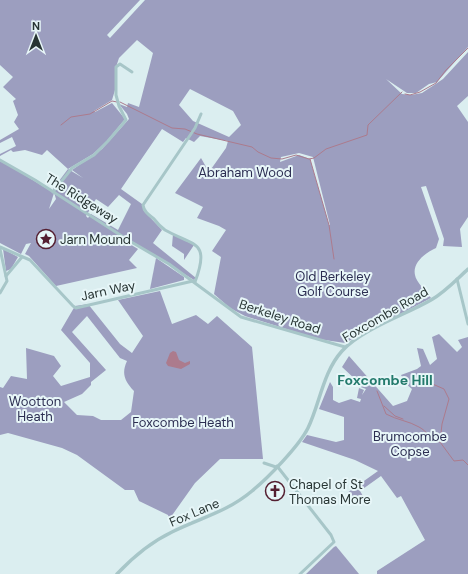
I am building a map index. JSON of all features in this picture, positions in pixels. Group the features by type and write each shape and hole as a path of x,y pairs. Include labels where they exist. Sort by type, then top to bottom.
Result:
{"street":[{"path":"53,192 72,168 94,155 126,120 119,106 116,95 116,67 120,64 132,72"},
{"path":"194,282 200,270 201,258 199,248 192,242 164,229 144,210 143,205 194,128 201,114"},
{"name":"The Ridgeway","path":"0,160 194,282"},
{"path":"0,248 22,257 6,276"},
{"path":"0,248 7,281 0,293"},
{"name":"Jarn Way","path":"22,257 30,260 76,308 194,282"},
{"name":"Foxcombe Road","path":"276,466 307,430 330,370 345,347 367,332 431,300 468,269"},
{"path":"457,279 468,324"},
{"name":"Berkeley Road","path":"194,282 241,317 345,347"},
{"path":"264,463 276,466 331,535 334,542 300,574"},
{"name":"Fox Lane","path":"117,574 145,549 165,536 234,505 253,490 276,466"}],"green space":[{"path":"0,0 140,0 107,35 110,38 145,0 468,0 468,47 437,82 429,84 416,93 407,93 386,79 402,94 411,95 422,93 443,79 468,52 468,96 457,106 468,122 468,217 460,229 462,247 443,246 444,239 426,186 421,187 439,239 436,248 428,252 418,262 415,275 419,284 431,298 345,343 318,339 245,316 230,308 214,294 221,257 212,251 226,230 197,218 203,207 175,193 201,158 209,172 226,148 228,141 200,136 194,142 186,138 183,142 162,129 121,189 142,204 144,211 162,230 153,243 196,278 194,280 125,237 123,240 138,249 129,260 137,268 56,286 29,256 25,254 31,243 26,244 21,254 0,243 0,160 54,193 49,209 56,199 53,189 68,169 47,150 42,155 25,150 13,152 11,150 0,156 0,154 16,146 12,137 0,143 0,140 19,129 14,122 18,115 13,101 16,99 3,87 13,77 0,65","holes":["137,40 153,53 139,107 128,103 127,107 119,104 129,119 102,149 72,170 83,178 68,169 93,154 106,142 125,119 112,103 95,112 94,111 112,100 115,90 115,70 119,58","190,89 233,111 241,125 229,137 193,121 179,105","299,153 313,157 330,225 310,159 299,155 280,162 281,157","119,195 131,204 118,230 91,214 88,218 86,216 96,199 108,207"]},
{"path":"173,234 194,245 184,260 184,254 172,246"},
{"path":"3,249 18,257 11,269 6,271"},
{"path":"156,258 184,277 184,280 150,289"},
{"name":"Foxcombe Heath","path":"160,291 172,324 196,315 208,324 217,316 252,347 263,459 220,459 195,483 173,514 173,529 168,515 139,501 134,490 125,490 77,455 62,448 8,433 0,435 0,387 3,388 11,376 27,379 26,348 54,356 61,366 53,376 61,386 90,377 90,363 61,330 75,306 88,304 120,344 132,353 143,336 118,300","holes":["87,316 120,358 127,361 124,374 128,384 134,391 131,412 121,420 101,420 93,416 77,415 64,402 82,394 91,385 91,382 106,370 72,332"]},
{"name":"Brumcombe Copse","path":"439,334 457,352 462,347 458,340 468,337 468,574 377,574 377,571 425,540 401,496 397,498 381,476 360,491 363,496 357,499 347,493 378,471 355,460 302,442 307,435 336,442 344,440 344,417 319,409 330,382 333,387 333,400 339,403 351,399 360,402 361,399 357,398 359,388 364,390 362,395 366,389 358,386 356,380 342,367 349,356 393,406 407,401 412,389 406,384 401,375 421,366 417,348 423,349 430,365 437,359 432,337"},
{"path":"336,546 359,574 306,574 334,547"}],"shaded area":[{"path":"173,351 176,352 179,360 185,363 190,361 190,364 181,369 168,366 166,363 170,353"}],"waterway":[{"path":"405,94 410,95 420,92 436,83 446,70 468,48"},
{"path":"120,102 172,128 185,129 197,134 252,147 258,152 271,158 282,159 296,155 309,159 314,158 326,149 367,135 368,125 402,92"},
{"path":"61,125 71,117 90,114 112,101 117,102"},
{"path":"310,159 329,225 334,259"},
{"path":"426,377 428,382 444,389 449,399 442,424 440,442 454,461 463,460 468,465"},
{"path":"377,391 386,414 415,425 434,440 440,442"},
{"path":"384,406 395,416 403,419"}],"place":[{"name":"Jarn Mound","path":"46,239"},
{"name":"Chapel of St Thomas More","path":"275,491"}],"district":[{"name":"Foxcombe Hill","path":"385,380"}],"park label":[{"name":"Abraham Wood","path":"245,172"},
{"name":"Old Berkeley Golf Course","path":"333,284"},
{"name":"Wootton Heath","path":"35,408"}]}
